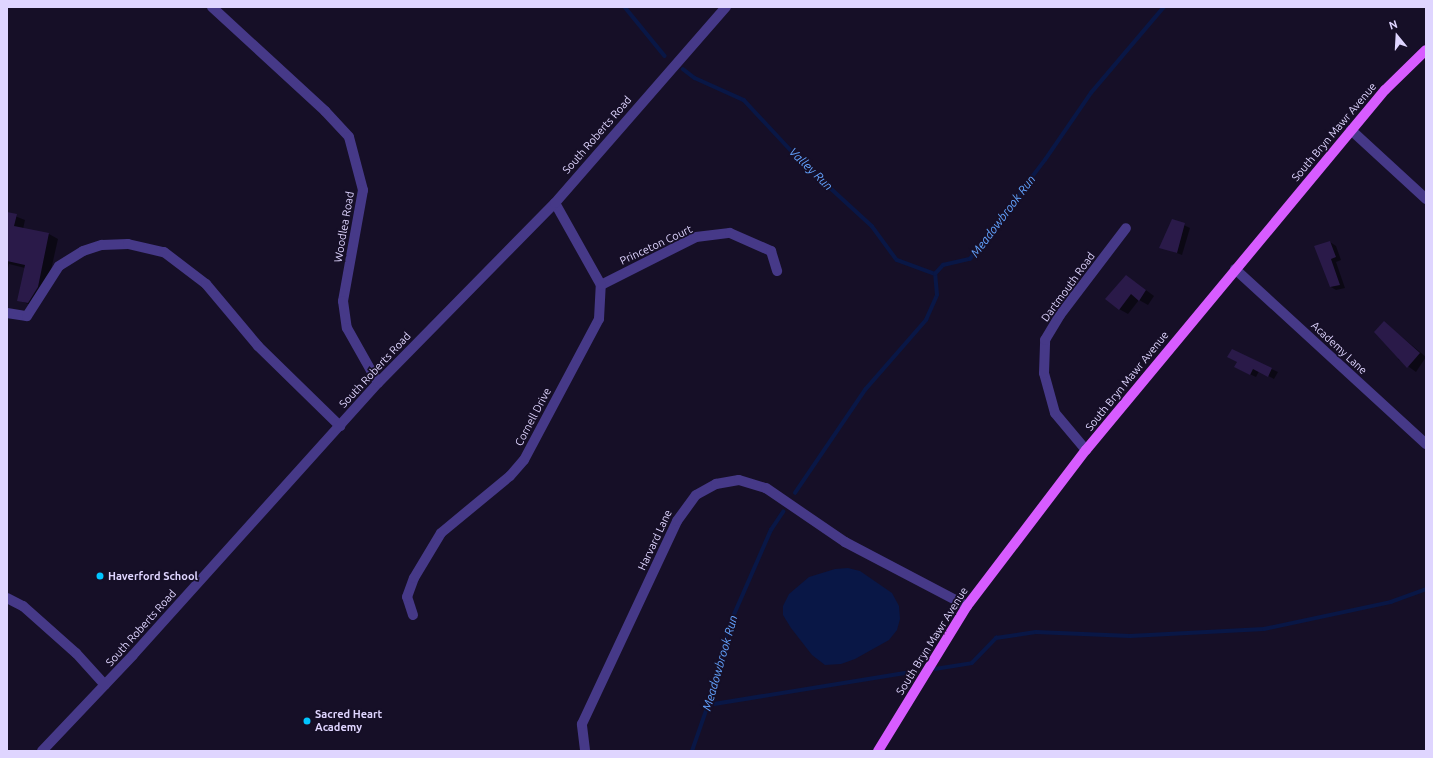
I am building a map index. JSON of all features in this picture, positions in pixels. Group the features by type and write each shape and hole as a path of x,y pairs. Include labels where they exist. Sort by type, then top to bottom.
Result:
{"main road":[{"name":"South Bryn Mawr Avenue","path":"878,751 967,606 1086,450 1385,90 1426,50"}],"street":[{"name":"Woodlea Road","path":"212,7 325,111 349,137 363,190 343,301 346,328 378,383"},
{"name":"South Roberts Road","path":"42,751 105,685 378,383 555,203 726,7"},
{"path":"1351,130 1426,199"},
{"path":"555,203 600,285"},
{"name":"Dartmouth Road","path":"1086,450 1055,413 1044,373 1045,340 1060,316 1126,228"},
{"name":"Princeton Court","path":"600,285 696,237 730,233 772,251 777,271"},
{"path":"7,313 27,316 59,266 83,251 102,245 128,244 164,252 206,284 258,346 340,426"},
{"name":"Academy Lane","path":"1235,269 1426,444"},
{"name":"Cornell Drive","path":"413,615 407,597 414,578 442,533 510,476 524,460 599,319 600,285"},
{"name":"Harvard Lane","path":"585,750 582,724 677,521 696,495 716,484 739,480 766,488 845,542 967,606"},
{"path":"7,598 23,606 76,653 105,685"}],"water":[{"path":"848,568 860,571 892,593 899,606 900,619 897,630 889,640 855,659 841,664 825,665 812,655 791,628 783,615 783,606 789,594 809,577 835,569"}],"building":[{"path":"7,212 17,214 14,226 49,233 38,287 28,303 17,301 25,265 7,261"},
{"path":"1172,219 1185,223 1177,253 1159,248"},
{"path":"1330,241 1336,257 1331,259 1340,285 1330,287 1314,246"},
{"path":"1126,275 1146,290 1139,301 1131,294 1119,310 1105,299"},
{"path":"1384,321 1420,353 1407,368 1374,332"},
{"path":"1232,349 1272,368 1268,377 1253,369 1250,375 1234,367 1237,362 1227,357"}],"waterway":[{"name":"Valley Run","path":"625,7 665,56"},
{"name":"Meadowbrook Run","path":"795,493 865,390 926,320 937,295 935,274 943,265 970,259 1045,160 1091,93 1164,7"},
{"name":"Valley Run","path":"683,69 695,78 744,100 800,160 872,226 897,260 935,274"},
{"name":"Meadowbrook Run","path":"692,751 708,705 729,626 771,530 783,512"},
{"path":"935,669 972,663 996,638 1036,632 1130,636 1264,629 1391,602 1426,589"},
{"path":"708,705 912,672"}],"place":[{"name":"Haverford School","path":"100,576"},
{"name":"Sacred Heart Academy","path":"307,721"}]}
